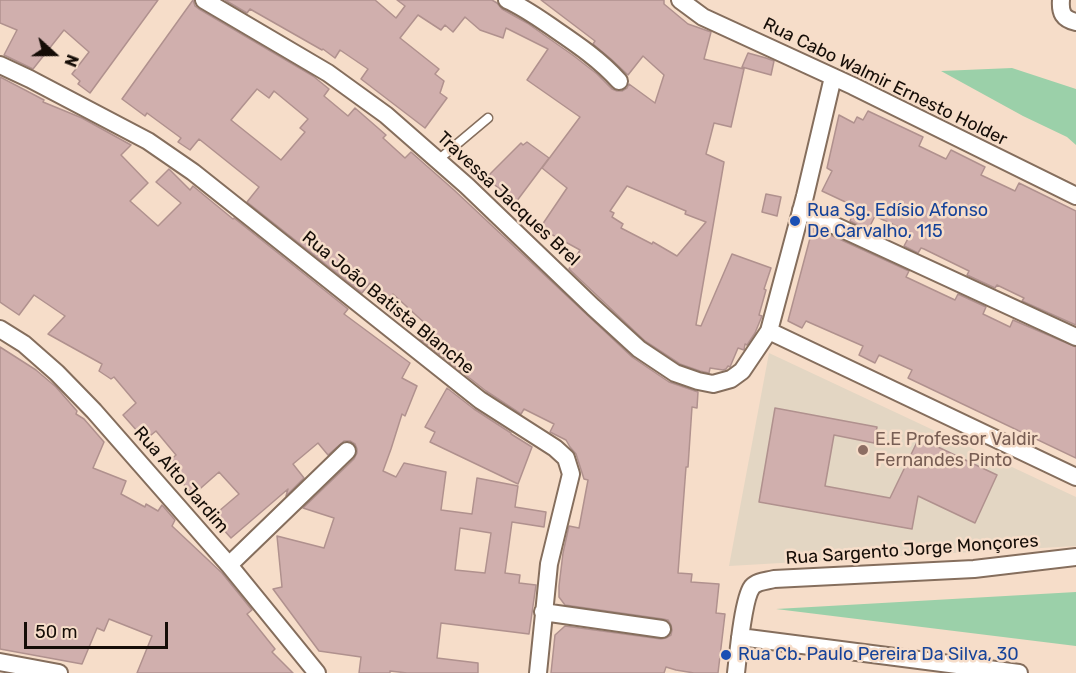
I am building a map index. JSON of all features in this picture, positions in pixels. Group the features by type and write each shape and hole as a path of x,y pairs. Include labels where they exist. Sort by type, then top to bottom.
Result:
{"street":[{"name":"Travessa Jacques Brel","path":"204,0 328,73 386,115 467,186 639,349 675,373 713,384 731,379 742,371 770,331"},
{"path":"507,0 523,8 604,64 619,81"},
{"name":"Rua Cabo Walmir Ernesto Holder","path":"680,0 703,17 833,77 1076,196"},
{"path":"1061,5 1063,15 1068,20 1076,22"},
{"name":"Rua João Batista Blanche","path":"0,65 148,141 184,166 480,400 555,448 566,458 571,474 549,564 538,673"},
{"path":"833,77 770,331 1076,477"},
{"path":"801,210 1076,337"},
{"name":"Rua Alto Jardim","path":"0,329 24,344 57,373 94,411 229,565 317,673"},
{"path":"229,565 346,451"},
{"name":"Rua Sargento Jorge Monçores","path":"740,637 746,600 752,587 774,579 974,568 1076,557"},
{"path":"543,612 662,629"},
{"path":"735,673 740,637 995,672 1019,673"},
{"path":"0,662 59,673"}],"lane":[{"path":"438,160 488,118"}],"shaded area":[{"name":"E.E Professor Valdir Fernandes Pinto","path":"769,353 1076,497 1076,546 729,566"}],"green space":[{"path":"1012,68 1076,89 1076,145 1067,137 1023,116 941,71"},
{"path":"1076,592 1076,646 776,609"}],"building":[{"path":"0,0 158,0 90,93 78,84 80,81 72,74 89,52 64,30 33,69 4,55 17,30 0,23"},
{"path":"193,0 199,9 313,76 329,89 324,96 348,116 355,108 386,135 383,138 405,158 411,152 454,190 632,357 669,382 698,392 697,408 692,407 678,573 692,574 691,582 719,584 716,613 725,614 718,673 694,673 666,667 664,673 551,673 555,635 565,626 661,639 671,635 672,630 668,620 565,605 559,597 563,553 569,526 579,528 588,480 584,479 576,454 566,440 550,432 554,424 524,409 521,414 486,391 420,339 430,328 393,294 389,300 370,283 362,293 247,202 259,187 199,139 190,150 178,142 181,138 147,113 145,116 122,99","holes":["257,89 269,98 274,91 308,119 300,128 305,132 281,160 231,120"]},
{"path":"225,0 375,0 396,18 405,6 397,0 492,0 574,56 612,89 622,91 629,84 655,103 664,75 643,56 628,75 593,44 595,41 541,0 664,0 664,4 688,24 711,32 704,59 744,69 731,127 714,123 706,154 724,162 696,325 701,326 732,254 771,268 759,315 762,316 755,333 747,345 745,344 744,350 738,348 730,367 723,370 710,368 709,373 680,364 645,341 569,269 580,250 540,228 567,188 542,168 580,117 527,80 548,49 506,28 503,38 480,30 465,17 453,32 445,25 441,30 418,15 400,38 439,69 435,74 444,81 440,93 447,98 425,128 361,79 368,69 340,50 335,58 323,49 250,9 247,13","holes":["627,186 686,211 685,214 706,222 677,256 621,228 623,224 612,217 614,213 610,211"]},
{"path":"748,53 774,61 771,75 742,67"},
{"path":"0,77 44,100 43,102 82,118 131,145 121,155 148,183 130,201 158,226 181,203 156,182 169,169 190,190 193,186 348,309 344,314 410,363 402,378 417,386 405,416 402,414 383,471 396,477 404,463 446,472 441,510 472,514 477,478 518,486 515,507 546,512 544,527 512,522 505,573 520,575 519,583 536,585 529,634 441,623 437,658 478,663 478,673 390,671 390,673 359,673 361,657 319,651 273,589 282,587 277,536 324,548 334,518 303,508 354,459 357,453 355,444 344,441 328,455 318,443 293,464 304,478 286,496 288,489 231,538 212,517 239,494 219,472 193,495 166,464 176,455 156,431 145,440 123,415 136,403 114,377 111,379 99,371 102,364 48,334 65,316 34,295 19,315 0,302","holes":["460,528 491,533 485,573 455,570"]},
{"path":"868,111 923,137 919,146 946,159 951,150 985,167 981,175 1015,191 1019,183 1076,211 1076,325 1022,301 1024,298 997,285 995,288 967,275 969,271 924,249 921,248 918,253 904,246 911,233 875,216 868,230 850,221 856,207 822,191 832,171 827,168 839,115 854,123 857,117 863,120"},
{"path":"527,142 549,158 516,202 486,178 521,143 523,145"},
{"path":"766,194 781,197 777,216 762,212"},
{"path":"813,227 909,271 906,277 955,300 958,294 986,307 983,314 1010,327 1013,320 1076,347 1076,458 908,378 912,370 879,355 875,363 859,355 863,346 806,321 802,328 788,321"},
{"path":"0,347 36,370 56,387 77,411 76,414 84,419 104,442 93,468 126,481 121,494 145,507 146,504 158,511 162,505 175,520 172,526 222,573 252,610 247,614 275,649 272,652 293,673 137,673 152,636 109,619 104,631 97,628 82,664 0,649"},
{"path":"447,388 474,409 532,447 518,484 430,442 435,432 425,427"},
{"path":"775,408 877,427 874,443 834,435 825,486 890,498 919,438 997,475 975,523 918,496 912,529 759,502"}],"place":[{"name":"Rua Sg. Edísio Afonso De Carvalho, 115","path":"795,221"},
{"name":"E.E Professor Valdir Fernandes Pinto","path":"863,450"},
{"name":"Rua Cb. Paulo Pereira Da Silva, 30","path":"726,655"}]}
